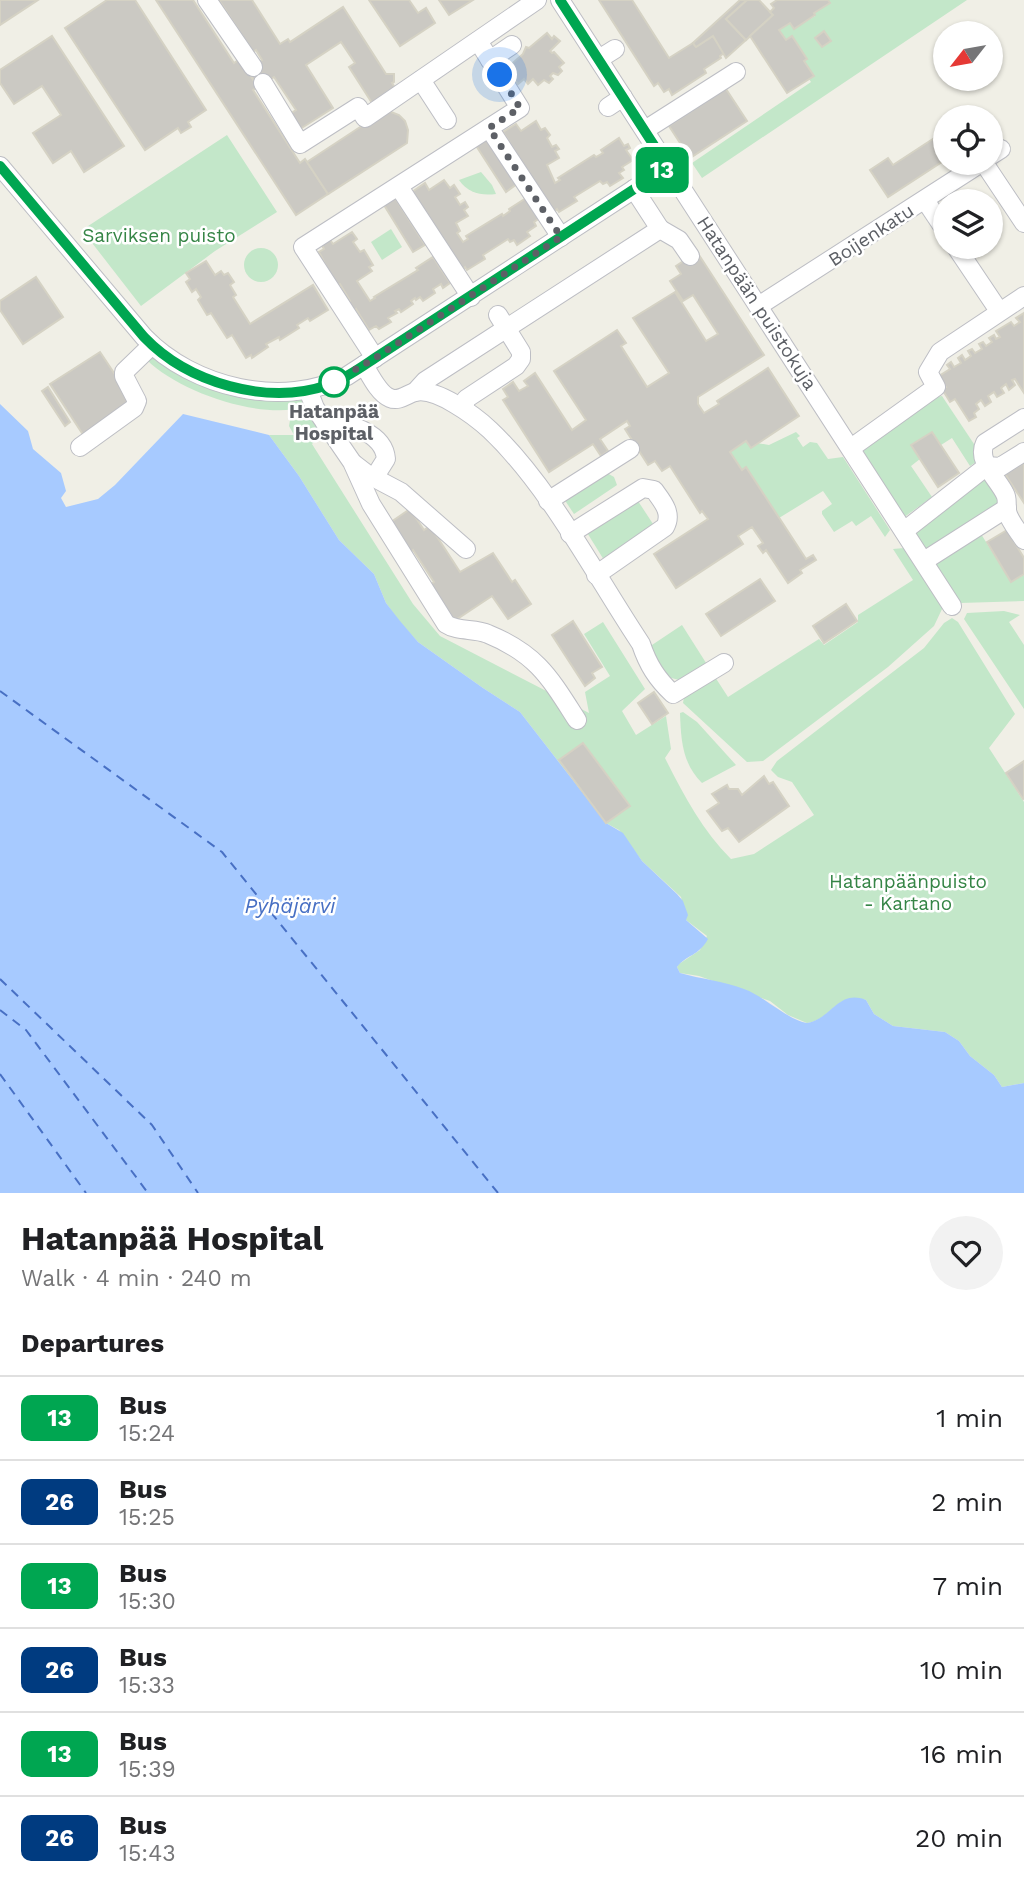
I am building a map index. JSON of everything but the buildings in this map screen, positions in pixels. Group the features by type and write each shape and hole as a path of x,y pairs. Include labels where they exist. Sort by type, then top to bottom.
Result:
{"street":[{"path":"207,0 253,66"},
{"path":"263,83 300,144 358,107 365,118 537,0"},
{"name":"Hatanpään puistokuja","path":"560,0 599,59 616,102 645,130 953,606"},
{"path":"478,41 520,108 303,247 370,362 387,397 396,400 415,392 425,381 502,321 660,229"},
{"path":"490,60 512,45"},
{"path":"599,59 615,49"},
{"path":"645,130 736,72"},
{"path":"421,80 447,120"},
{"path":"489,128 561,237"},
{"path":"0,166 152,345 181,367 206,379 262,391 283,392 308,390 337,381 370,362 668,167"},
{"name":"Boijenkatu","path":"760,305 964,175"},
{"path":"990,175 1024,223"},
{"path":"399,187 471,297"},
{"path":"634,189 660,229 679,240 690,256"},
{"path":"925,200 933,212"},
{"path":"964,259 999,311"},
{"path":"851,448 936,387 928,372 940,352 1024,296"},
{"path":"464,408 465,400 469,396 519,363 521,352 502,321"},
{"path":"80,447 134,408 137,401 124,372 152,345"},
{"path":"308,390 315,408 352,462 371,504 446,624 452,628 485,632 522,650 548,675 577,720"},
{"path":"415,392 434,395 464,408 514,455 548,501 641,644 657,679 673,694 724,663"},
{"path":"1024,418 985,443 983,455 1006,495 1007,508 1024,540"},
{"path":"325,423 345,424 380,443 385,450 386,459 374,478"},
{"path":"548,501 630,449"},
{"path":"904,531 987,466 1000,467 1024,452"},
{"path":"352,462 374,478 401,492 466,549"},
{"path":"570,534 643,488 654,490 666,507 668,522 665,527 596,575"},
{"path":"923,561 1007,508"}],"green space":[{"path":"828,0 967,0 702,178 692,163 811,82 809,79 813,76 804,61 807,59 779,30 790,23 794,29 830,3"},
{"name":"Sarviksen puisto","path":"227,135 277,212 215,251 141,306 82,230"},
{"path":"481,172 496,194 475,193 459,180"},
{"path":"391,229 402,247 382,260 371,242"},
{"path":"261,248 273,253 278,265 273,277 261,282 249,277 244,265 249,253"},
{"path":"149,355 183,378 202,386 241,397 303,399 305,407 266,410 221,400 179,383 161,372 147,360"},
{"path":"942,396 980,453 976,462 970,466 952,438 941,445 932,432 911,445 920,459 911,466 932,497 903,518 863,455 865,445"},
{"name":"Hatanpäänpuisto - Kartano","path":"311,419 322,433 312,444 413,604 440,636 589,713 585,692 610,676 584,634 603,622 645,689 622,711 636,735 666,716 671,749 665,758 702,824 731,859 754,854 814,815 792,782 778,777 771,770 777,761 924,648 944,623 952,618 958,622 1015,714 989,748 1024,802 1024,1083 1002,1087 994,1075 970,1056 959,1041 945,1032 893,1026 874,1014 866,1000 847,1000 823,1017 807,1023 788,1015 770,1001 699,976 680,973 677,967 679,964 700,950 707,936 686,920 681,897 642,861 619,830 606,823 520,712 418,642 399,621 386,603 374,574 339,540 299,476 269,435 294,435 289,426 290,420"},
{"path":"796,432 803,447 810,442 817,443 828,459 843,457 890,530 885,537 871,516 856,526 852,521 834,532 822,514 822,511 832,504 823,491 779,518 747,468 742,470 730,452 746,441 769,445"},
{"path":"607,473 614,477 617,485 574,514 564,499"},
{"path":"988,477 999,500 995,507 923,552 914,531"},
{"path":"636,498 655,527 604,560 586,531"},
{"path":"981,534 1011,582 1024,575 1024,601 960,603 931,565"},
{"path":"904,548 943,607 934,626 888,667 763,761 747,762 683,703 684,697 715,677 728,697 819,639 824,645 858,622 858,615 913,580 893,549"},
{"path":"1004,611 1020,615 1009,622 1024,645 1024,709 964,619 967,613"},
{"path":"682,625 708,666 679,680 664,676 646,649"},
{"path":"683,712 697,722 736,765 702,783 690,767 684,751 680,713"}],"water":[{"name":"Pyhäjärvi","path":"0,404 28,431 33,449 61,473 66,491 61,498 66,507 98,499 115,485 183,414 269,435 299,476 339,540 374,574 386,603 418,642 520,712 606,823 623,833 642,861 683,901 688,915 686,920 708,939 701,949 677,967 680,973 744,989 791,1017 807,1023 823,1016 842,1001 856,998 866,1000 874,1014 893,1026 945,1032 959,1041 970,1056 994,1075 1002,1087 1024,1083 1024,1193 0,1193"}],"ferry route":[{"path":"0,691 222,852 498,1193"},
{"path":"0,979 152,1125 198,1193"},
{"path":"0,1010 26,1030 148,1193"},
{"path":"0,1074 86,1193"}],"bus line":[{"name":"13","path":"0,166 144,337 169,360 206,379 255,390 294,392 322,387 375,358 668,167 560,0"}],"place":[{"name":"Hatanpää Hospital","path":"334,382"}],"route":[{"path":"334,382 561,237 489,128 520,108 500,75"}]}
